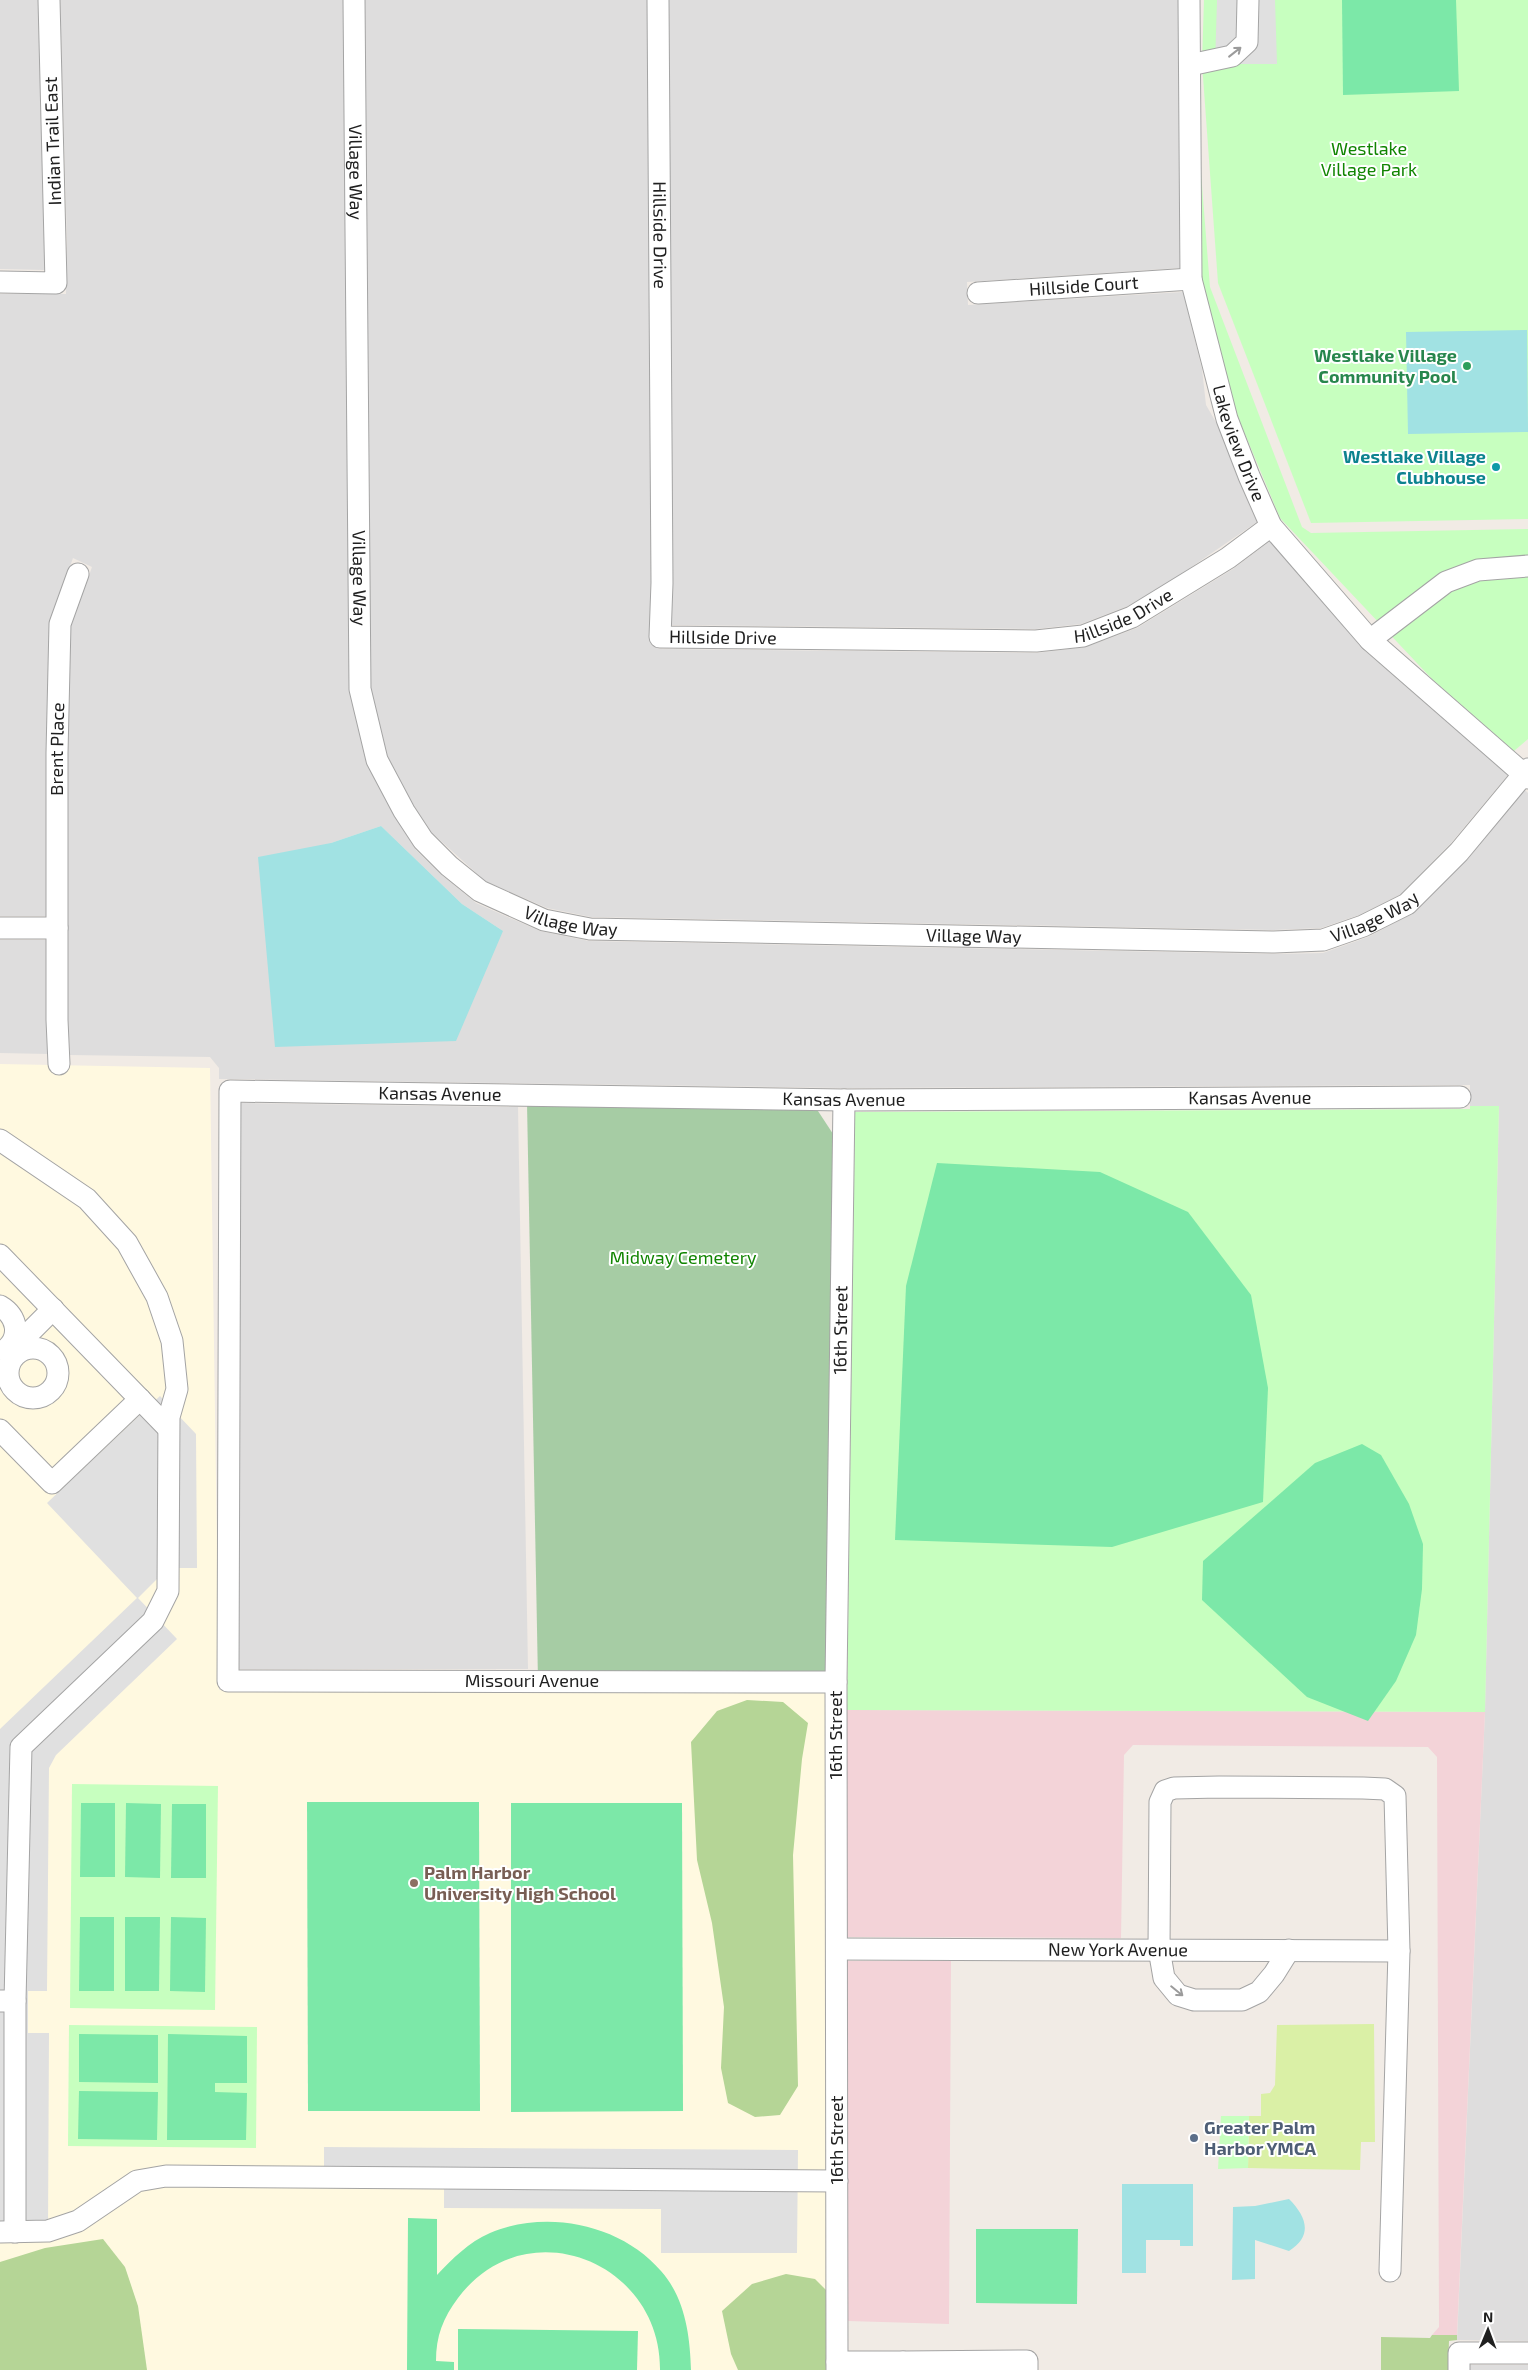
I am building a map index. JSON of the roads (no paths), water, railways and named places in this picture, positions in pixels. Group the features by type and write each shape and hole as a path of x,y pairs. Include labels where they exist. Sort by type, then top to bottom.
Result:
{"street":[{"name":"Indian Trail East","path":"0,282 56,282 49,0"},
{"name":"Village Way","path":"354,0 360,689 377,760 404,811 423,840 449,866 480,891 544,920 590,929 1254,941 1323,940 1363,926 1407,904 1459,852 1526,774"},
{"name":"Hillside Drive","path":"658,0 662,573 660,637 1036,641 1083,636 1132,617 1176,592 1228,558 1271,526"},
{"name":"Lakeview Drive","path":"1189,0 1191,279 1227,419 1271,526 1370,640 1526,774"},
{"path":"1190,65 1232,56 1247,42 1248,0"},
{"name":"Hillside Court","path":"978,293 1191,279"},
{"path":"1370,640 1446,582 1478,570 1528,566"},
{"name":"Brent Place","path":"59,1064 57,928 60,624 78,574"},
{"path":"0,928 57,928"},
{"name":"Kansas Avenue","path":"228,1681 230,1091 844,1100 1460,1098"},
{"name":"16th Street","path":"837,2366 836,1682 844,1100"},
{"path":"0,1140 87,1199 127,1243 157,1297 172,1341 177,1389 168,1428 168,1591 153,1621 20,1747 9,1881 7,2232 48,2232 78,2221 137,2181 166,2176 837,2181"},
{"path":"0,1255 168,1428"},
{"path":"0,1306 6,1310 15,1324 13,1340 8,1352"},
{"path":"8,1352 53,1309"},
{"path":"0,1430 52,1484 140,1398"},
{"name":"Missouri Avenue","path":"228,1681 836,1682"},
{"path":"1289,1950 1274,1974 1259,1992 1242,2000 1194,2000 1178,1995 1164,1978 1159,1949 1160,1802 1165,1791 1174,1788 1219,1787 1385,1789 1395,1796 1399,1951 1390,2271"},
{"name":"New York Avenue","path":"837,1949 1399,1951"},
{"path":"1459,2370 1459,2352 1528,2353"},
{"path":"837,2366 906,2366 1027,2361 1027,2370"}],"water":[{"name":"Westlake Village Community Pool","path":"1527,330 1528,432 1408,434 1406,332"},
{"path":"381,826 462,904 503,931 456,1041 275,1047 258,857 331,843"},
{"path":"1122,2184 1193,2184 1193,2246 1180,2246 1180,2240 1146,2240 1146,2273 1122,2273"},
{"path":"1289,2199 1303,2219 1305,2226 1302,2239 1289,2251 1255,2240 1255,2279 1232,2280 1233,2207 1255,2206"}],"place":[{"name":"Westlake Village Community Pool","path":"1467,366"},
{"name":"Westlake Village Clubhouse","path":"1496,467"},
{"name":"Palm Harbor University High School","path":"414,1883"},
{"name":"Greater Palm Harbor YMCA","path":"1194,2138"}],"park label":[{"name":"Westlake Village Park","path":"1369,159"},
{"name":"Midway Cemetery","path":"683,1258"}]}
